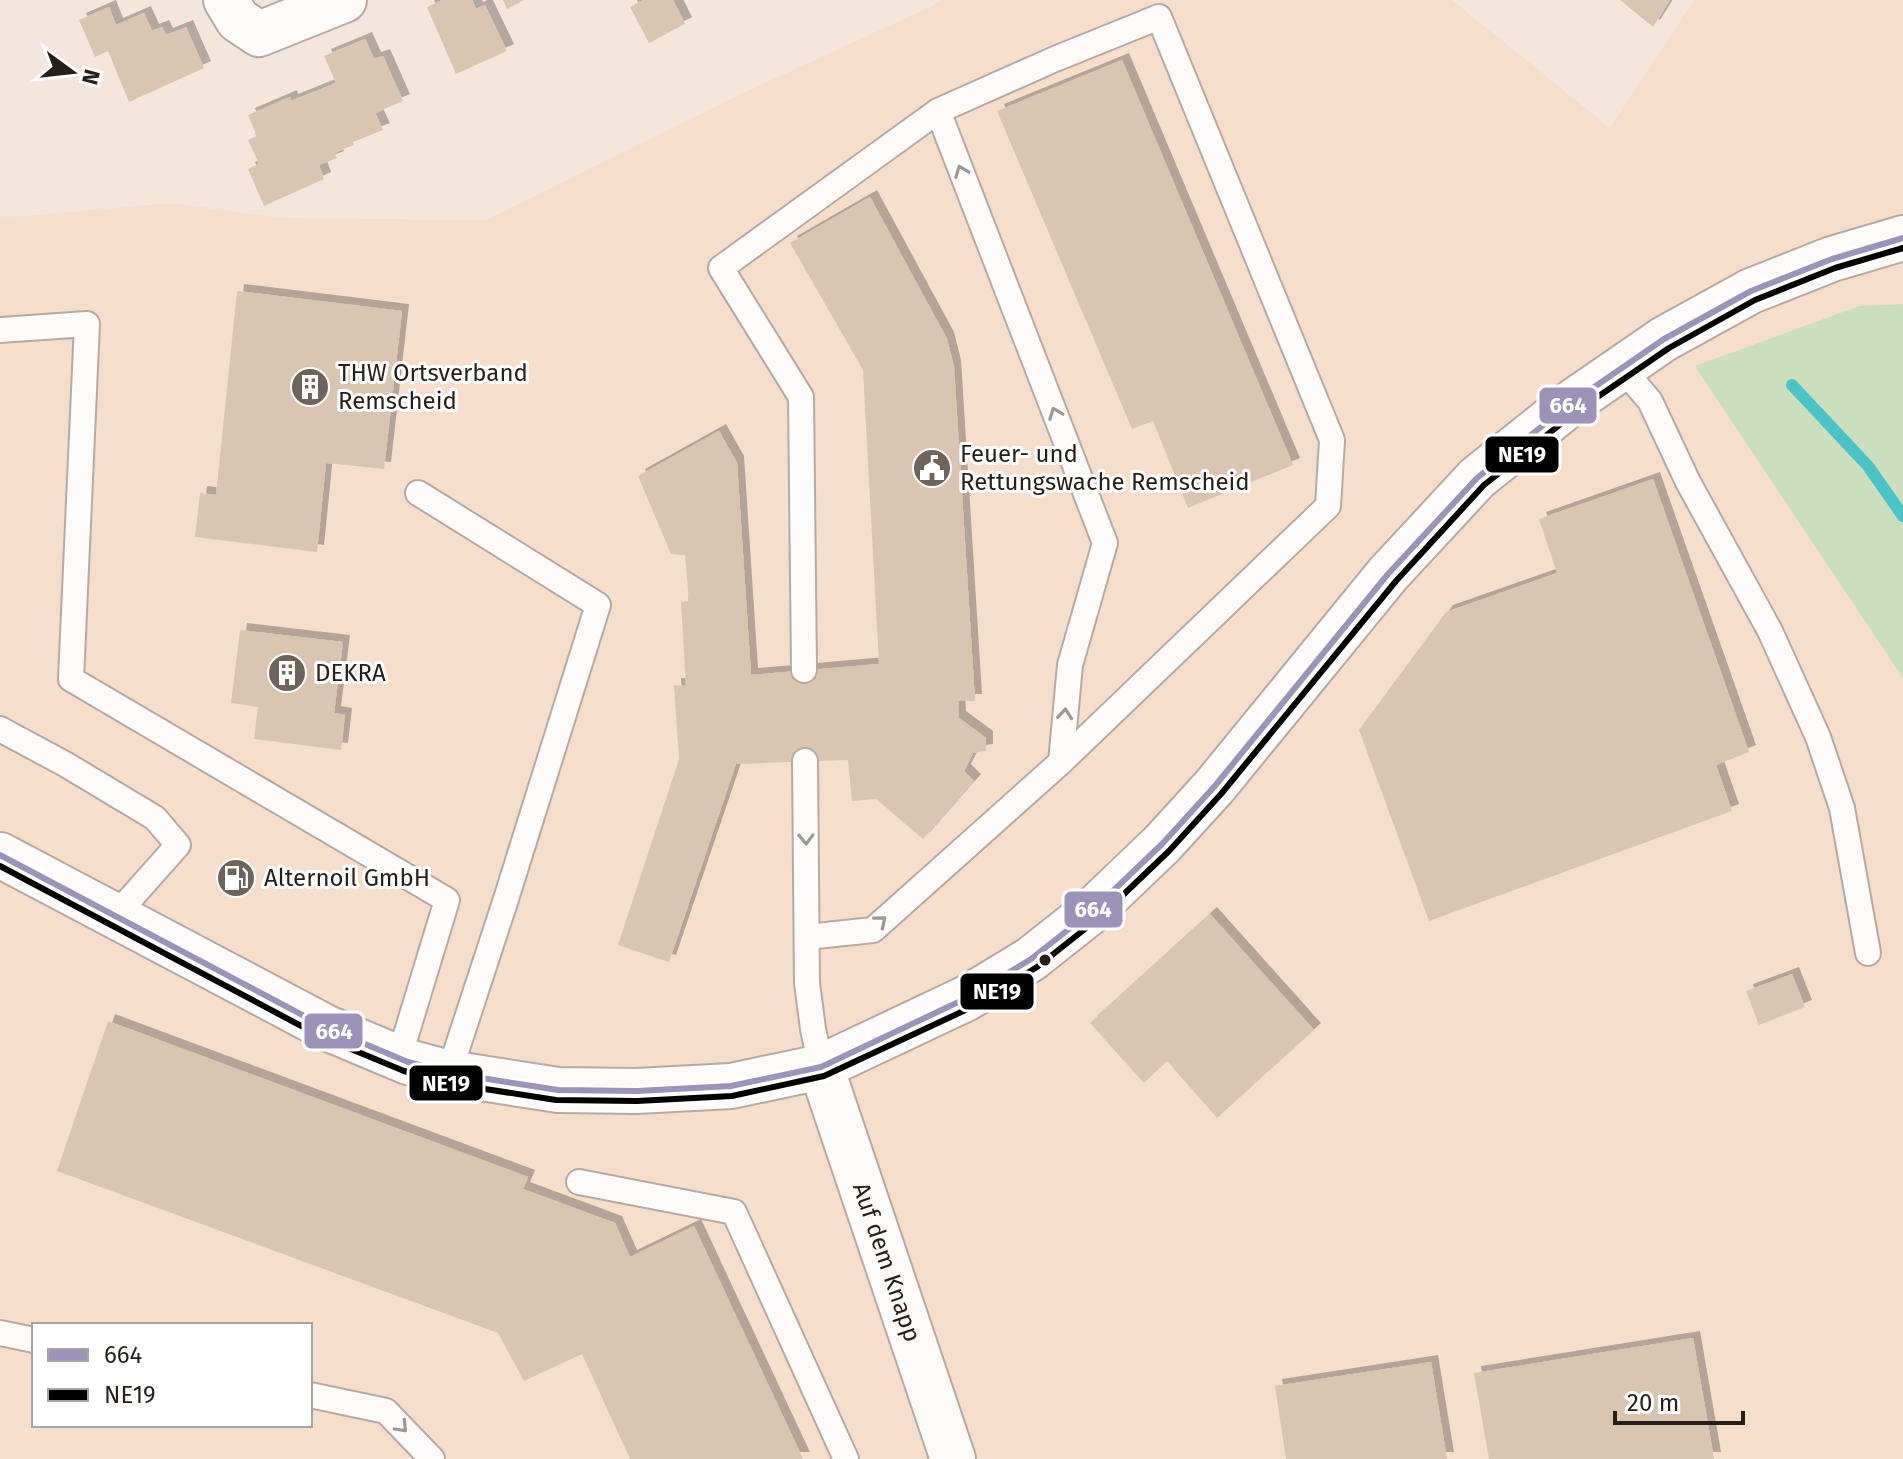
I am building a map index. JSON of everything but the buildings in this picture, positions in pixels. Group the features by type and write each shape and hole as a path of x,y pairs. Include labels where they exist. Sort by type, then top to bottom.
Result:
{"street":[{"path":"226,0 238,20 259,34 344,0"},
{"path":"0,855 327,1028 408,1062 449,1073 558,1090 637,1091 731,1086 821,1067 967,998 1031,959 1093,910 1162,844 1214,787 1388,574 1477,478 1571,403 1664,339 1751,291 1832,259 1903,238"},
{"name":"Auf dem Knapp","path":"821,1067 953,1459"}],"lane":[{"path":"804,670 801,397 721,268 938,111 1159,17 1332,440 1328,506 1061,762 873,930 807,937"},
{"path":"938,111 1105,543 1070,665 1061,762"},
{"path":"0,330 87,324 71,679 447,900 399,1058"},
{"path":"1622,368 1650,401 1688,482 1770,631 1818,737 1842,808 1868,953"},
{"path":"418,493 598,605 449,1073"},
{"path":"0,729 155,818 178,845 115,916"},
{"path":"805,761 807,983 821,1067"},
{"path":"579,1182 734,1212 846,1459"},
{"path":"0,1333 32,1340"},
{"path":"312,1395 386,1411 432,1459"}],"shaded area":[{"path":"940,0 1452,0 1610,128 1694,0 1903,0 1903,304 1859,306 1696,366 1903,678 1903,1459 0,1459 0,218 171,203 283,218 486,220"}],"green space":[{"path":"1903,304 1903,678 1695,366 1859,306"}],"waterway":[{"path":"1792,385 1868,466 1903,516"}],"transit line":[{"name":"664","path":"0,855 327,1028 408,1062 449,1073 558,1090 637,1091 731,1086 821,1067 967,998 1031,959 1093,910 1162,844 1214,787 1388,574 1477,478 1571,403 1664,339 1751,291 1832,259 1903,238"},
{"name":"NE19","path":"0,866 322,1037 404,1071 446,1083 556,1100 637,1101 732,1096 824,1076 972,1007 1037,967 1100,917 1169,851 1221,794 1396,581 1484,485 1577,411 1669,348 1755,300 1835,268 1903,248"}],"place":[{"name":"THW Ortsverband Remscheid","path":"310,387"},
{"name":"Feuer- und Rettungswache Remscheid","path":"932,468"},
{"name":"DEKRA","path":"287,673"},
{"name":"Alternoil GmbH","path":"236,878"}]}
